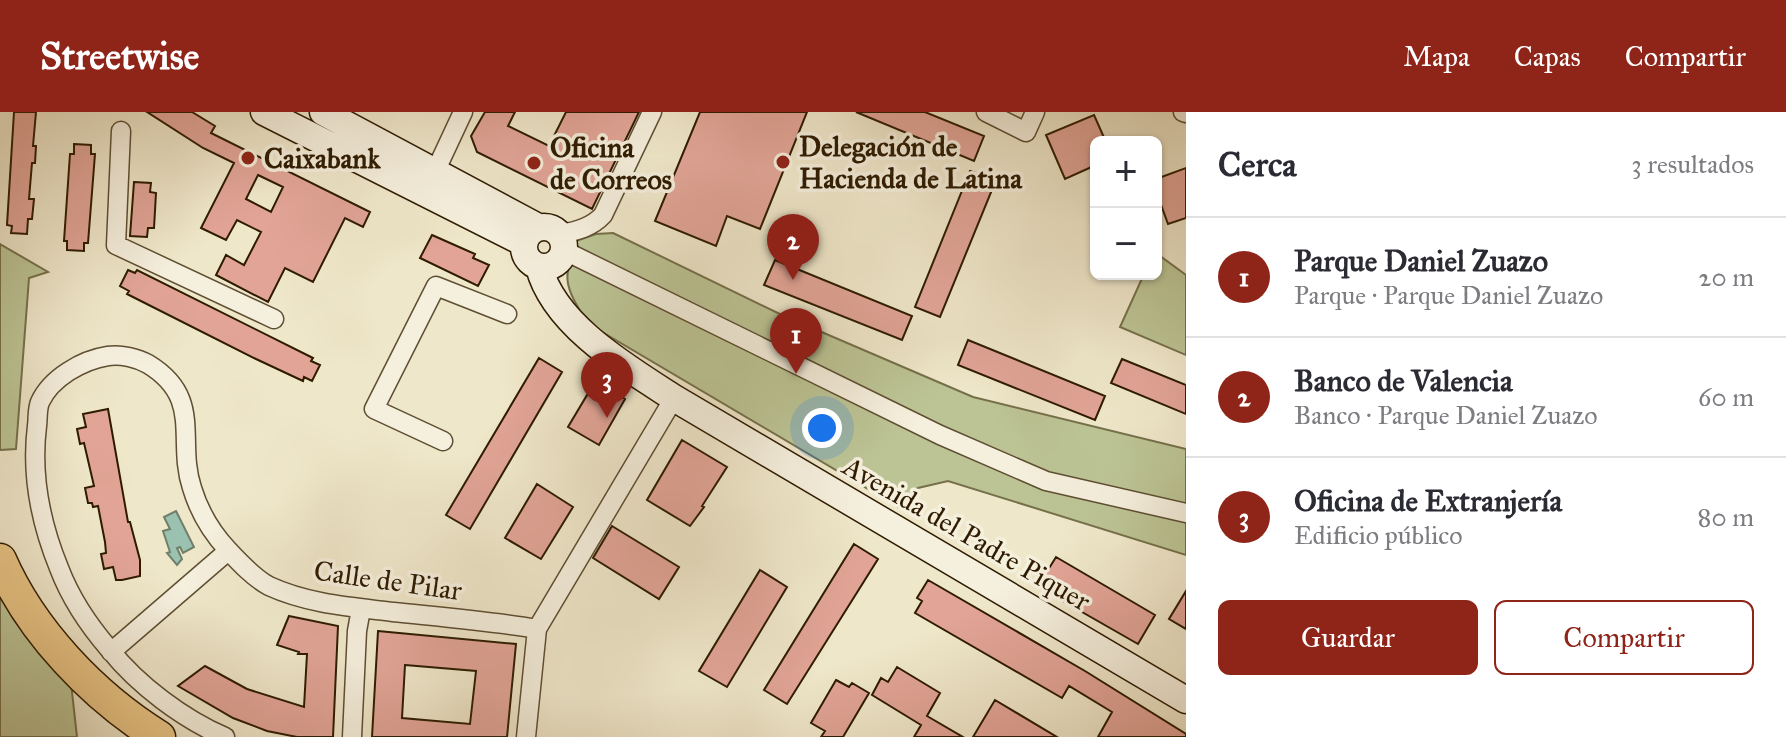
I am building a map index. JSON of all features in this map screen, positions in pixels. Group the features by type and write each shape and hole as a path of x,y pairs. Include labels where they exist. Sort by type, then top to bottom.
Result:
{"highway":[{"path":"0,560 14,592 43,631 86,678 137,723 159,737"}],"street":[{"path":"264,112 546,239 940,435 1046,481 1186,513"},
{"path":"323,112 435,172 546,239 577,231 597,222 603,215 652,112"},
{"path":"435,172 463,112"},
{"path":"986,112 1026,132 1035,112"},
{"path":"121,131 116,245 274,319"},
{"name":"Avenida del Padre Piquer","path":"546,239 561,258 551,266 539,267 543,284 585,334 621,363 674,398 1186,700"},
{"path":"443,441 374,409 436,286 507,314"},
{"name":"Calle de Pilar","path":"225,737 206,729 157,694 111,652 60,571 39,505 34,451 40,403 62,376 76,366 109,355 137,358 164,374 178,393 185,412 191,486 203,514 228,551 266,584 323,603 537,629"},
{"path":"526,737 537,629 674,398"},
{"path":"111,652 228,551"},
{"path":"352,737 357,631 361,609"}],"shaded area":[{"path":"613,233 782,315 973,397 1186,449 1186,555 948,481 918,488 900,508 587,323 568,284 571,255 576,241 596,234"},
{"path":"0,244 48,272 29,278 16,449 0,450"},
{"path":"1162,257 1186,275 1186,355 1120,327 1141,280 1162,280"},
{"path":"176,511 194,547 183,553 180,547 177,548 182,559 177,565 167,553 170,552 163,531 170,529 164,517"},
{"path":"0,594 71,683 77,737 0,737"}],"building":[{"path":"14,112 36,112 35,163 32,163 29,199 34,199 27,234 11,233 12,226 7,225"},
{"path":"147,112 192,112 215,126 211,133 370,212 363,227 345,218 313,282 285,268 268,302 216,275 226,255 244,265 261,232 237,220 226,240 201,228 234,163 203,148","holes":["258,175 283,187 271,212 246,199"]},
{"path":"485,112 515,112 508,126 549,146 566,112 639,112 592,209 477,152 471,136"},
{"path":"700,112 807,112 760,229 727,216 716,246 655,221"},
{"path":"856,112 925,112 984,136 974,161"},
{"path":"1094,115 1103,136 1090,136 1090,168 1065,179 1046,135"},
{"path":"74,144 91,145 91,154 95,154 88,243 84,243 84,251 67,250 67,241 64,241 70,154 74,154"},
{"path":"1186,168 1186,218 1168,224 1162,208 1162,177"},
{"path":"970,171 996,180 940,317 915,307"},
{"path":"134,182 151,183 150,192 156,193 154,228 148,228 147,237 130,236"},
{"path":"432,235 475,254 473,258 489,265 478,286 420,258"},
{"path":"775,260 912,316 902,340 764,285"},
{"path":"128,270 135,273 137,270 313,358 311,361 320,365 312,381 304,377 303,381 256,359 127,294 129,291 120,286"},
{"path":"968,340 1105,396 1095,420 958,365"},
{"path":"539,358 562,372 470,529 446,515"},
{"path":"1122,359 1186,385 1186,414 1111,383"},
{"path":"596,380 625,399 599,445 568,427"},
{"path":"108,409 128,522 140,560 140,576 122,580 116,580 113,567 104,569 101,554 106,553 105,542 98,506 88,503 85,488 94,486 84,443 80,444 77,429 86,427 83,414"},
{"path":"682,440 727,467 690,526 647,500"},
{"path":"537,484 573,507 541,559 505,538"},
{"path":"612,526 679,567 659,599 593,558"},
{"path":"854,544 878,559 787,704 764,690"},
{"path":"1056,557 1155,615 1138,644 1033,584 1043,567 1048,570"},
{"path":"760,570 787,587 727,687 699,671"},
{"path":"928,580 1085,671 1186,734 1186,737 1098,737 1112,712 1069,686 1062,698 915,613 922,601 917,598"},
{"path":"1186,591 1186,629 1169,619"},
{"path":"289,616 338,626 333,737 297,737 267,731 233,718 178,686 205,666 247,689 304,707 307,654 298,654 277,645"},
{"path":"378,631 516,644 507,737 372,737","holes":["405,665 476,671 470,724 402,718"]},
{"path":"897,667 940,693 927,716 963,737 914,737 921,725 872,695 881,678 888,682"},
{"path":"836,680 849,687 852,683 869,693 843,737 821,737 825,731 811,723"},
{"path":"995,700 1057,737 973,737"}],"place":[{"name":"Caixabank","path":"248,158"},
{"name":"Delegación de Hacienda de Latina","path":"783,162"},
{"name":"Oficina de Correos","path":"534,163"},
{"name":"Banco de Valencia","path":"793,280"},
{"name":"Parque Daniel Zuazo","path":"796,374"},
{"name":"Oficina de Extranjería","path":"607,418"}]}
